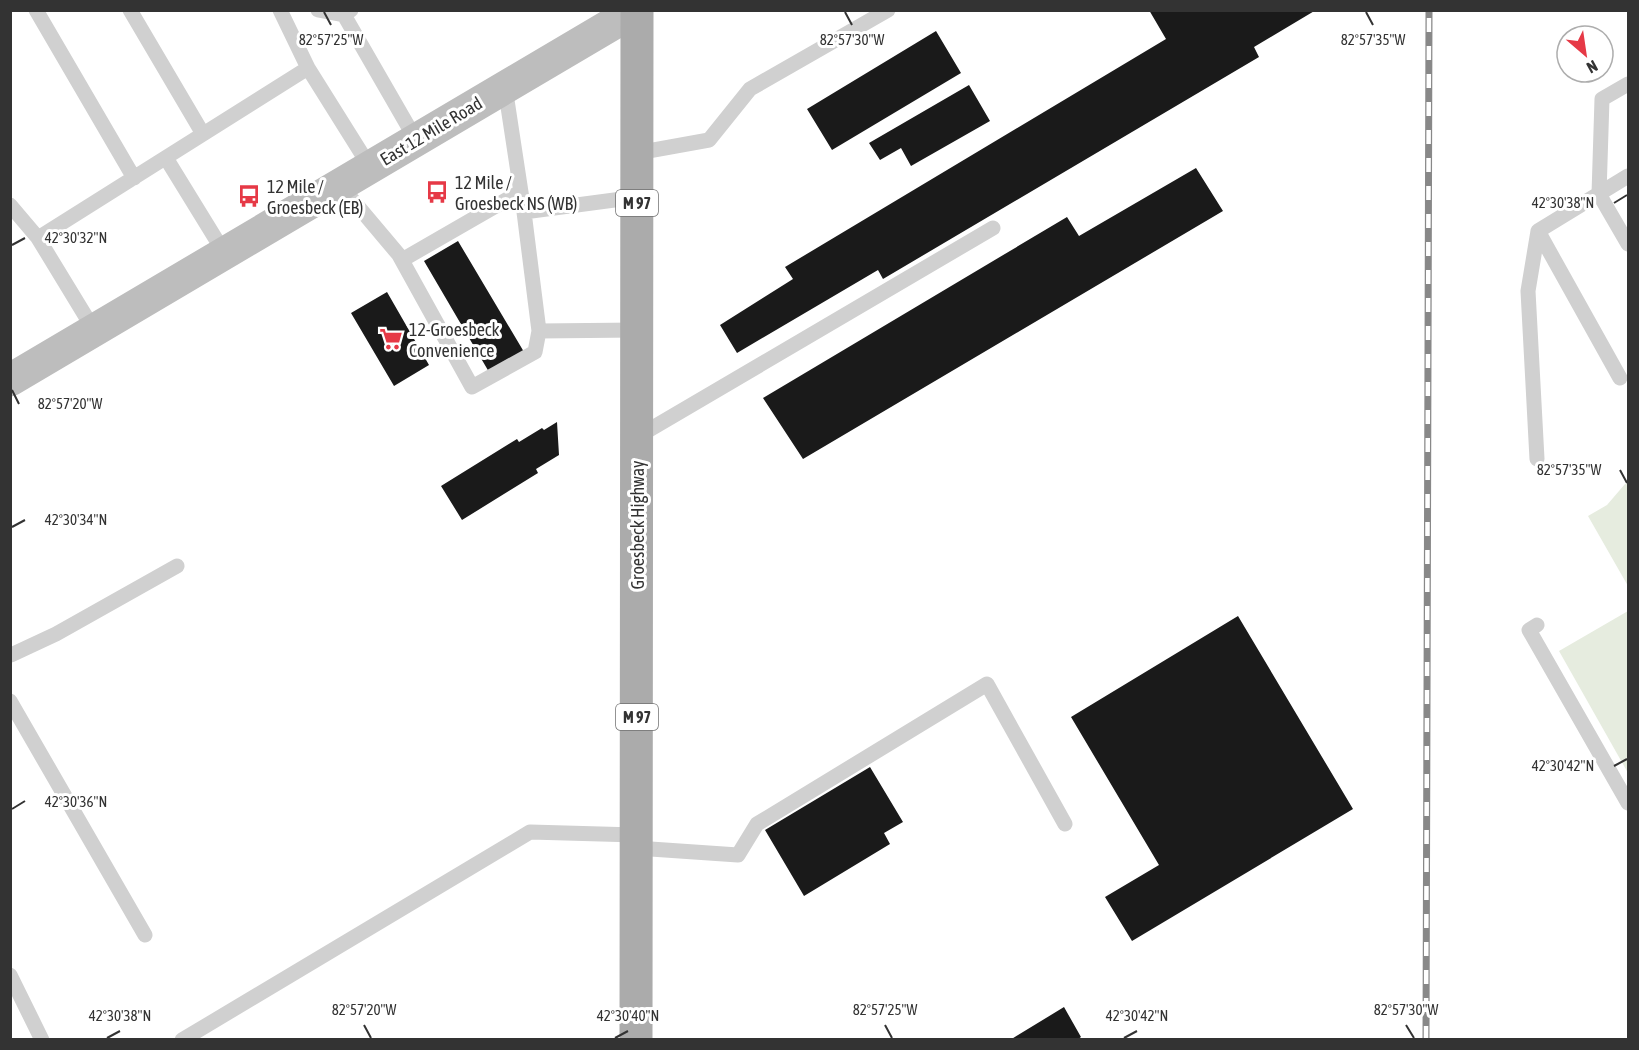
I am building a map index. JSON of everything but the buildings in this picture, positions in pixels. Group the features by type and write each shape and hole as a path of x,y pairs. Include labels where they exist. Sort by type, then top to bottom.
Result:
{"main road":[{"name":"East 12 Mile Road","path":"10,380 636,10"},
{"name":"Groesbeck Highway","path":"636,10 636,1040"}],"lane":[{"path":"36,10 134,178"},
{"path":"130,10 203,135"},
{"path":"280,10 308,68 370,167"},
{"path":"318,10 348,13 416,140"},
{"path":"637,153 709,140 750,89 888,10"},
{"path":"38,238 308,68"},
{"path":"1629,84 1602,99 1599,194 1629,244"},
{"path":"340,185 402,260 472,387 535,352 539,331 505,87"},
{"path":"166,158 225,254"},
{"path":"1537,459 1528,291 1538,231 1629,176"},
{"path":"402,260 520,192"},
{"path":"524,212 637,197"},
{"path":"10,205 38,238 94,330"},
{"path":"637,437 993,228"},
{"path":"1538,231 1620,378"},
{"path":"539,331 637,330"},
{"path":"11,653 56,634 177,566"},
{"path":"1537,625 1529,630 1629,802"},
{"path":"182,1040 530,832 738,855 758,824 987,684 1065,824"},
{"path":"10,701 145,935"},
{"path":"10,975 42,1040"}],"shaded area":[{"path":"1628,483 1628,586 1588,516 1607,505"},
{"path":"1628,611 1628,773 1559,651"}],"railway":[{"path":"1426,1040 1429,10"}],"place":[{"name":"12 Mile / Groesbeck NS (WB)","path":"437,192"},
{"name":"12 Mile / Groesbeck (EB)","path":"249,196"},
{"name":"12-Groesbeck Convenience","path":"391,339"}]}
